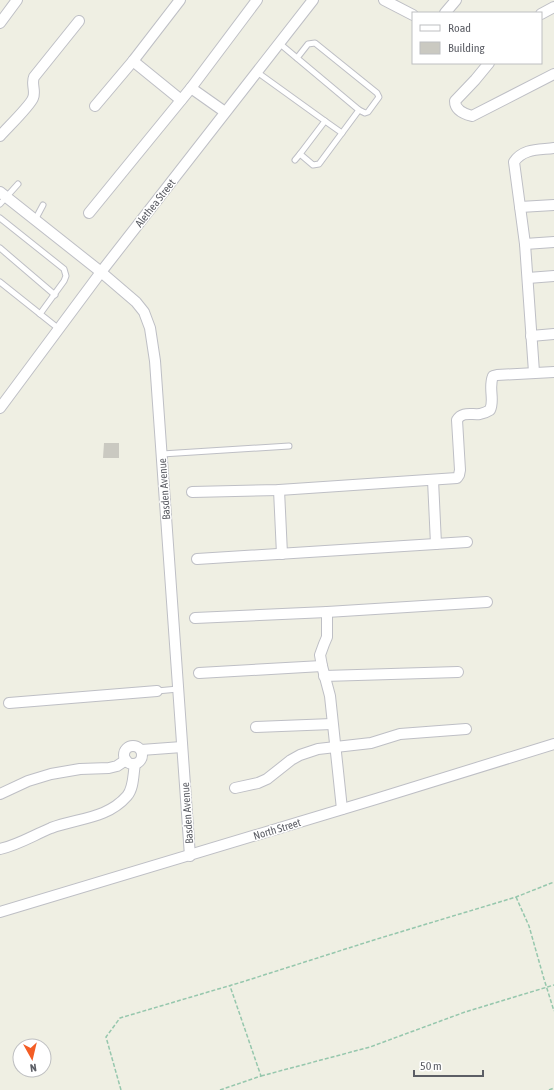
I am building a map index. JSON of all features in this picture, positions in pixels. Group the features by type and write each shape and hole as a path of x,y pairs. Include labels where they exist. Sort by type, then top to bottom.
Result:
{"street":[{"path":"0,23 17,0"},
{"path":"96,106 180,0"},
{"path":"89,213 191,88 257,0"},
{"name":"Alethea Street","path":"0,408 101,272 313,0"},
{"path":"384,0 412,14"},
{"path":"446,12 456,0"},
{"path":"542,13 554,7"},
{"path":"0,136 34,98 32,82 34,77 79,21"},
{"path":"133,61 181,100"},
{"path":"488,64 455,101 454,104 457,108 465,114 472,116 554,74"},
{"path":"191,88 225,112"},
{"path":"534,372 525,244 514,162 517,157 524,152 554,148"},
{"name":"Basden Avenue","path":"2,198 35,220 101,272 136,302 144,312 150,328 155,361 190,856"},
{"path":"520,207 554,205"},
{"path":"525,244 554,242"},
{"path":"528,278 554,276"},
{"path":"531,336 554,334"},
{"path":"192,492 279,490 457,478 460,470 457,420 459,416 464,414 482,414 490,410 492,405 490,385 493,376 534,372 554,372"},
{"path":"433,480 436,544"},
{"path":"279,490 282,554"},
{"path":"197,559 467,542"},
{"path":"195,618 327,612 487,602"},
{"path":"327,612 328,637 320,655 330,696 342,809"},
{"path":"199,673 322,666"},
{"path":"324,676 458,672"},
{"path":"9,703 157,691"},
{"path":"256,727 332,724"},
{"path":"235,788 258,784 267,779 291,760 300,755 318,749 371,743 400,734 466,729"},
{"name":"North Street","path":"0,912 190,856 554,744"},
{"path":"0,794 28,781 51,774 80,769 109,768 136,758 182,750"},
{"path":"0,850 52,828 104,814 112,809 128,795 131,789 136,758"}],"lane":[{"path":"279,43 359,110 365,113 368,112 379,98 379,95 315,43 311,42 308,44 297,58"},
{"path":"257,72 342,133"},
{"path":"300,154 313,164 319,164 359,110"},
{"path":"295,160 325,121"},
{"path":"2,198 18,184"},
{"path":"35,220 43,205"},
{"path":"0,218 64,269 66,276 64,281 40,314"},
{"path":"0,248 55,295"},
{"path":"0,282 59,329"},
{"path":"162,454 289,446"},
{"path":"157,691 178,689"}],"path":[{"path":"121,1090 106,1037 120,1018 230,986 516,897 554,882"},
{"path":"516,897 529,926 554,1011"},
{"path":"220,1090 261,1076 370,1047 465,1012 554,985"},
{"path":"230,986 261,1076"},
{"path":"550,1090 554,1088"}],"building":[{"path":"104,443 119,443 119,458 103,458"}]}
